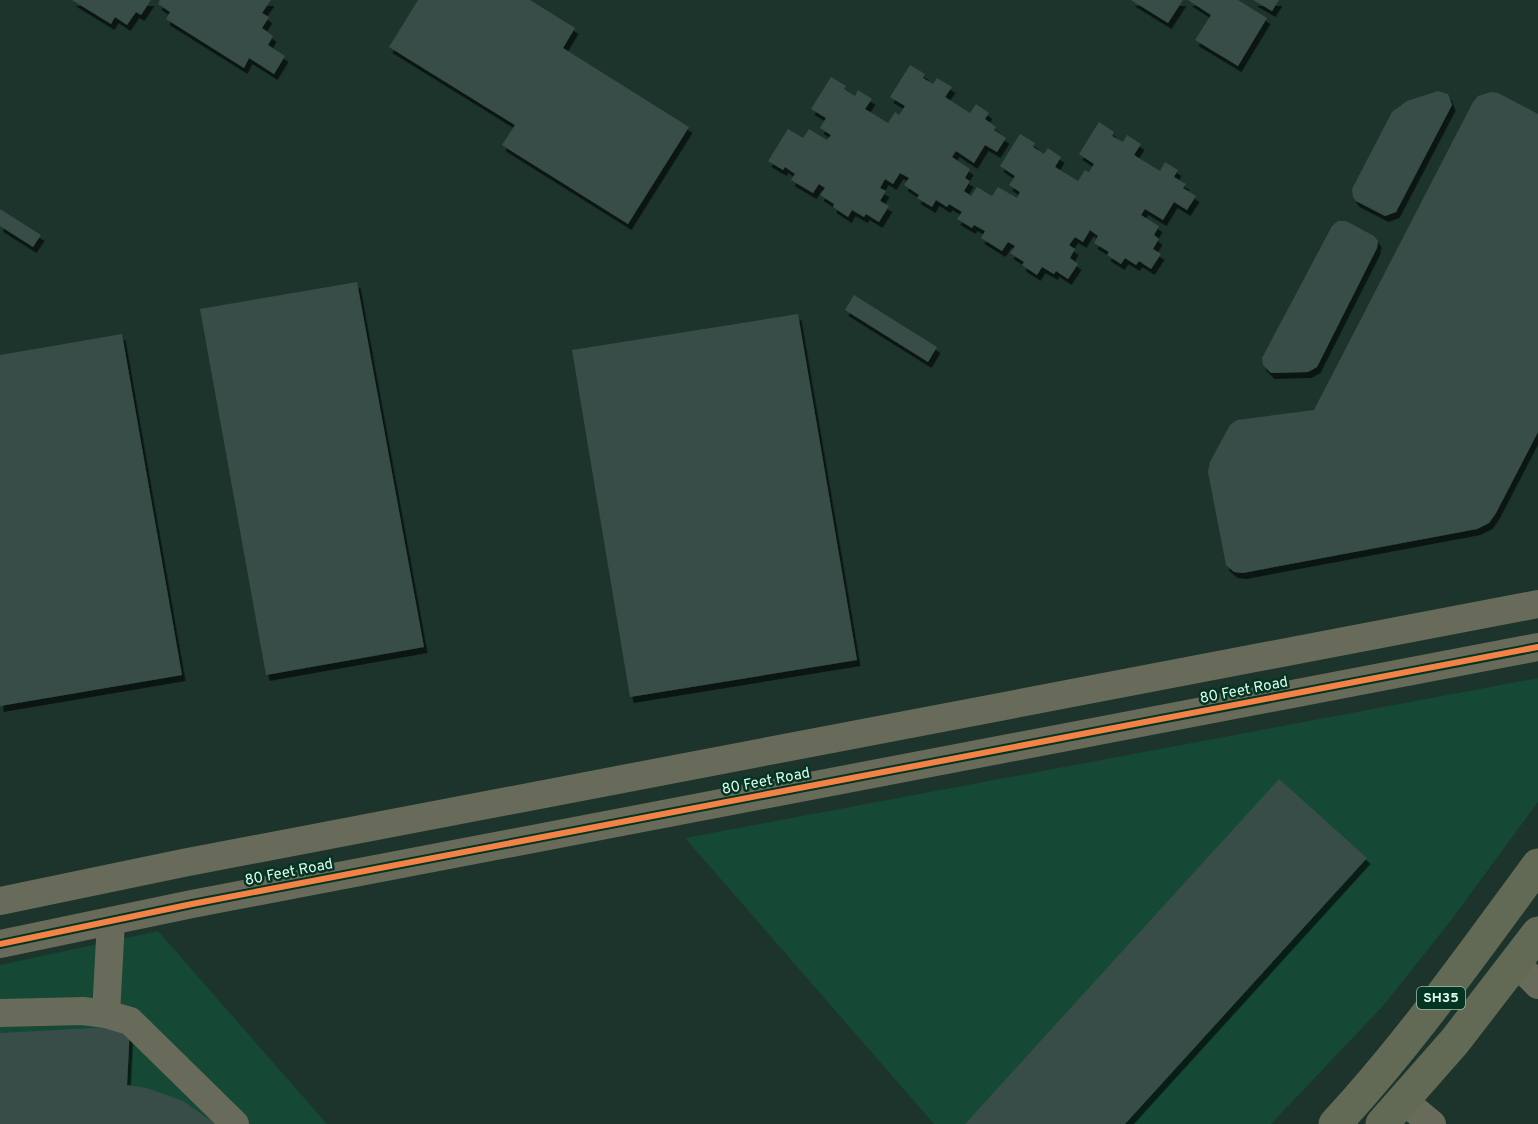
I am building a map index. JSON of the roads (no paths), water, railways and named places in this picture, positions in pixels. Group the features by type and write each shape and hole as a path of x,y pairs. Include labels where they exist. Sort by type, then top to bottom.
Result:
{"main road":[{"name":"SH35","path":"1335,1124 1377,1079 1537,868"},
{"name":"SH35","path":"1393,1112 1455,1041 1538,933"}],"street":[{"name":"80 Feet Road","path":"0,901 183,862 1538,604"},
{"name":"80 Feet Road","path":"0,944 1538,647"},
{"path":"106,1014 111,921"},
{"path":"1515,962 1538,985"},
{"path":"0,1013 83,1011 106,1014 130,1021 236,1124"},
{"path":"1393,1112 1432,1124"}]}
